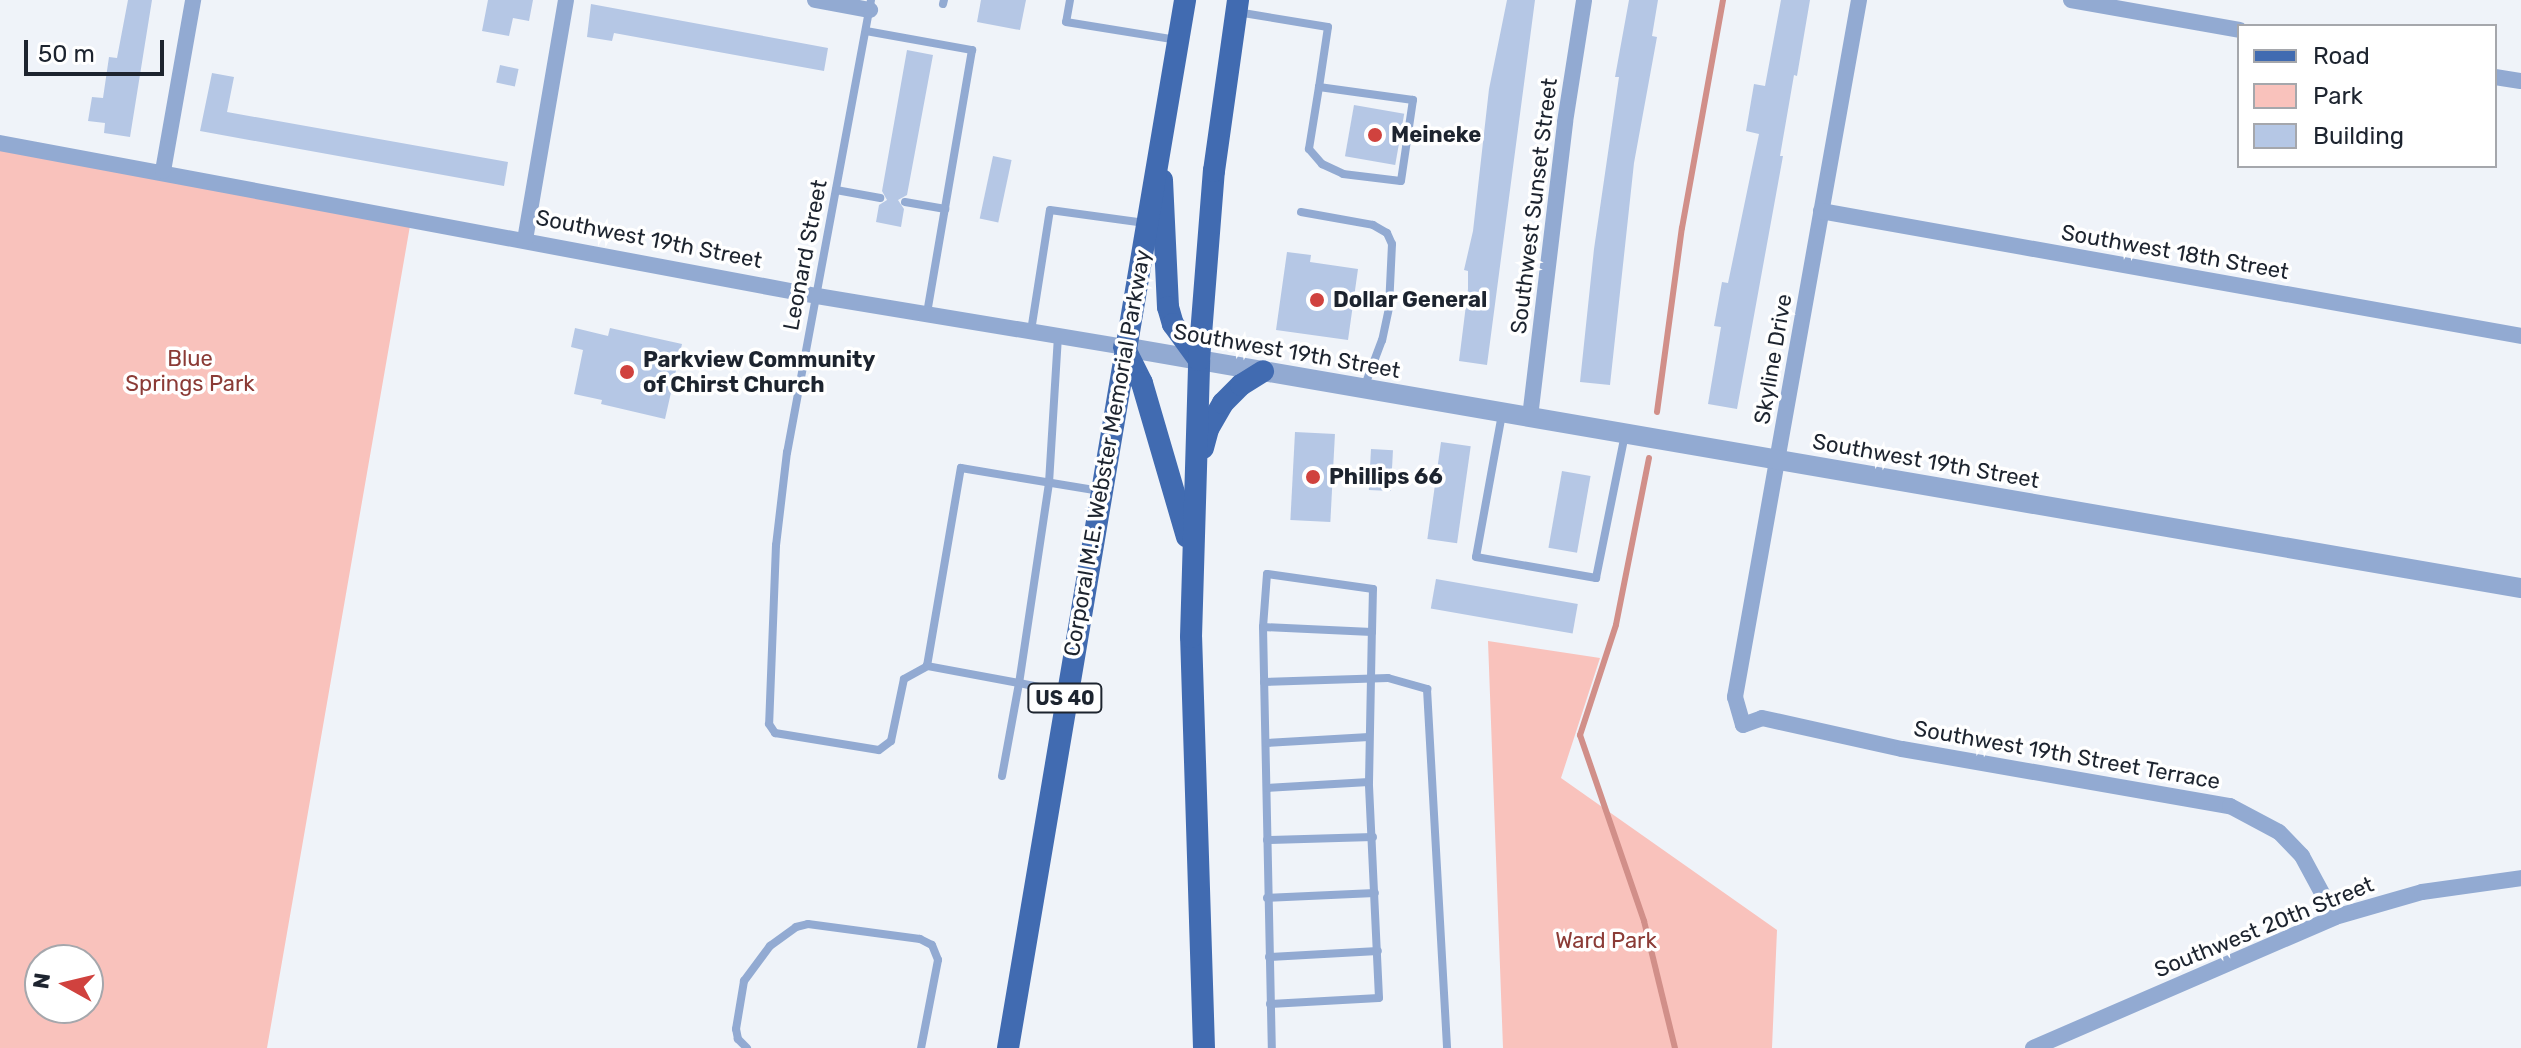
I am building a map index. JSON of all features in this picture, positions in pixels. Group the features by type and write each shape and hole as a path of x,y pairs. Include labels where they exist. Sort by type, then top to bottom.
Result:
{"main road":[{"name":"Corporal M.E. Webster Memorial Parkway","path":"1008,1048 1185,0"},
{"path":"1204,1048 1191,637 1195,480 1199,360 1214,171 1237,6"},
{"path":"1160,143 1168,307 1184,343 1199,360"},
{"path":"1124,347 1142,383 1193,557"},
{"path":"1195,480 1208,429 1223,403 1241,385 1263,371"}],"street":[{"path":"163,171 193,0"},
{"path":"525,240 566,0"},
{"path":"815,0 871,5"},
{"name":"Southwest Sunset Street","path":"1530,417 1565,122 1584,0"},
{"name":"Skyline Drive","path":"1743,725 1735,697 1859,0"},
{"path":"2071,0 2237,30"},
{"path":"2497,77 2521,81"},
{"name":"Southwest 19th Street","path":"0,143 163,171 817,296 2521,588"},
{"name":"Southwest 18th Street","path":"1821,211 2521,336"},
{"name":"Southwest 19th Street Terrace","path":"1743,725 1762,718 1902,749 2230,806 2279,832 2302,856 2335,917"},
{"name":"Southwest 20th Street","path":"2033,1048 2335,917 2422,892 2521,878"}],"lane":[{"path":"1070,0 1066,22 1178,40"},
{"name":"Leonard Street","path":"871,5 787,452 780,518 769,724 775,733 879,750 891,741 904,679 927,666"},
{"path":"1237,6 1328,27 1309,149 1322,164 1343,174 1401,181 1413,100 1319,87"},
{"path":"866,31 972,50 927,314"},
{"path":"836,190 880,198"},
{"path":"905,202 945,209"},
{"path":"1031,332 1050,210 1146,223"},
{"path":"1301,212 1373,225 1387,233 1392,244 1389,308 1382,340 1363,388"},
{"path":"1002,776 1049,483 1058,336"},
{"path":"1502,412 1476,557 1596,578 1625,433"},
{"path":"1066,693 927,666 961,468 1100,491"},
{"path":"1270,1004 1379,998 1369,782 1373,589 1267,574 1263,627 1267,898 1270,1004 1272,1048"},
{"path":"1263,627 1372,632"},
{"path":"1264,682 1388,678 1427,689 1447,1048"},
{"path":"1266,743 1369,737"},
{"path":"1267,788 1369,782"},
{"path":"1267,840 1373,837"},
{"path":"1267,898 1375,893"},
{"path":"747,1048 738,1039 736,1029 744,981 770,946 796,927 808,924 920,939 932,945 938,960 921,1048"},
{"path":"1269,957 1378,951"}],"green space":[{"name":"Blue Springs Park","path":"0,139 411,220 267,1048 0,1048"},
{"name":"Ward Park","path":"1488,641 1600,658 1561,778 1777,930 1772,1048 1503,1048"}],"building":[{"path":"128,0 152,0 130,137 104,133 105,123 88,121 92,97 103,98 109,57 117,58"},
{"path":"488,0 533,0 529,21 513,18 509,36 482,31"},
{"path":"981,0 1026,0 1020,30 977,22"},
{"path":"1507,0 1535,0 1487,365 1459,361 1468,289 1468,271 1464,270 1473,231 1489,89"},
{"path":"1629,0 1658,0 1652,36 1657,37 1634,163 1610,385 1580,382 1594,249 1619,77 1615,77"},
{"path":"1781,0 1810,0 1797,76 1794,75 1780,156 1783,156 1737,409 1708,404 1721,327 1714,326 1722,282 1728,283 1759,134 1746,131 1754,84 1765,86"},
{"path":"591,4 828,48 824,71 614,33 612,41 587,37"},
{"path":"907,50 933,55 907,195 898,200 904,209 901,227 876,222 879,205 887,200 882,191"},
{"path":"500,65 519,69 515,87 496,83"},
{"path":"212,73 234,77 227,112 508,162 504,186 200,131"},
{"name":"Meineke","path":"1354,105 1404,114 1395,165 1345,156"},
{"path":"993,156 1012,160 998,223 980,219"},
{"name":"Dollar General","path":"1287,252 1311,255 1310,262 1358,269 1348,340 1276,330"},
{"name":"Parkview Community of Chirst Church","path":"575,328 608,336 610,328 682,344 665,419 601,404 602,400 574,394 583,350 571,347"},
{"name":"Phillips 66","path":"1295,432 1335,434 1330,522 1290,520"},
{"path":"1441,442 1471,446 1457,543 1427,539"},
{"path":"1371,449 1393,450 1391,491 1369,490"},
{"path":"1562,471 1591,476 1577,553 1548,548"},
{"path":"1436,579 1578,604 1573,634 1431,609"}],"waterway":[{"path":"1657,412 1682,228 1723,0"},
{"path":"1649,458 1616,625 1580,735 1644,921 1675,1048"}],"place":[{"name":"Meineke","path":"1375,135"},
{"name":"Dollar General","path":"1317,300"},
{"name":"Parkview Community of Chirst Church","path":"627,372"},
{"name":"Phillips 66","path":"1313,477"}]}
